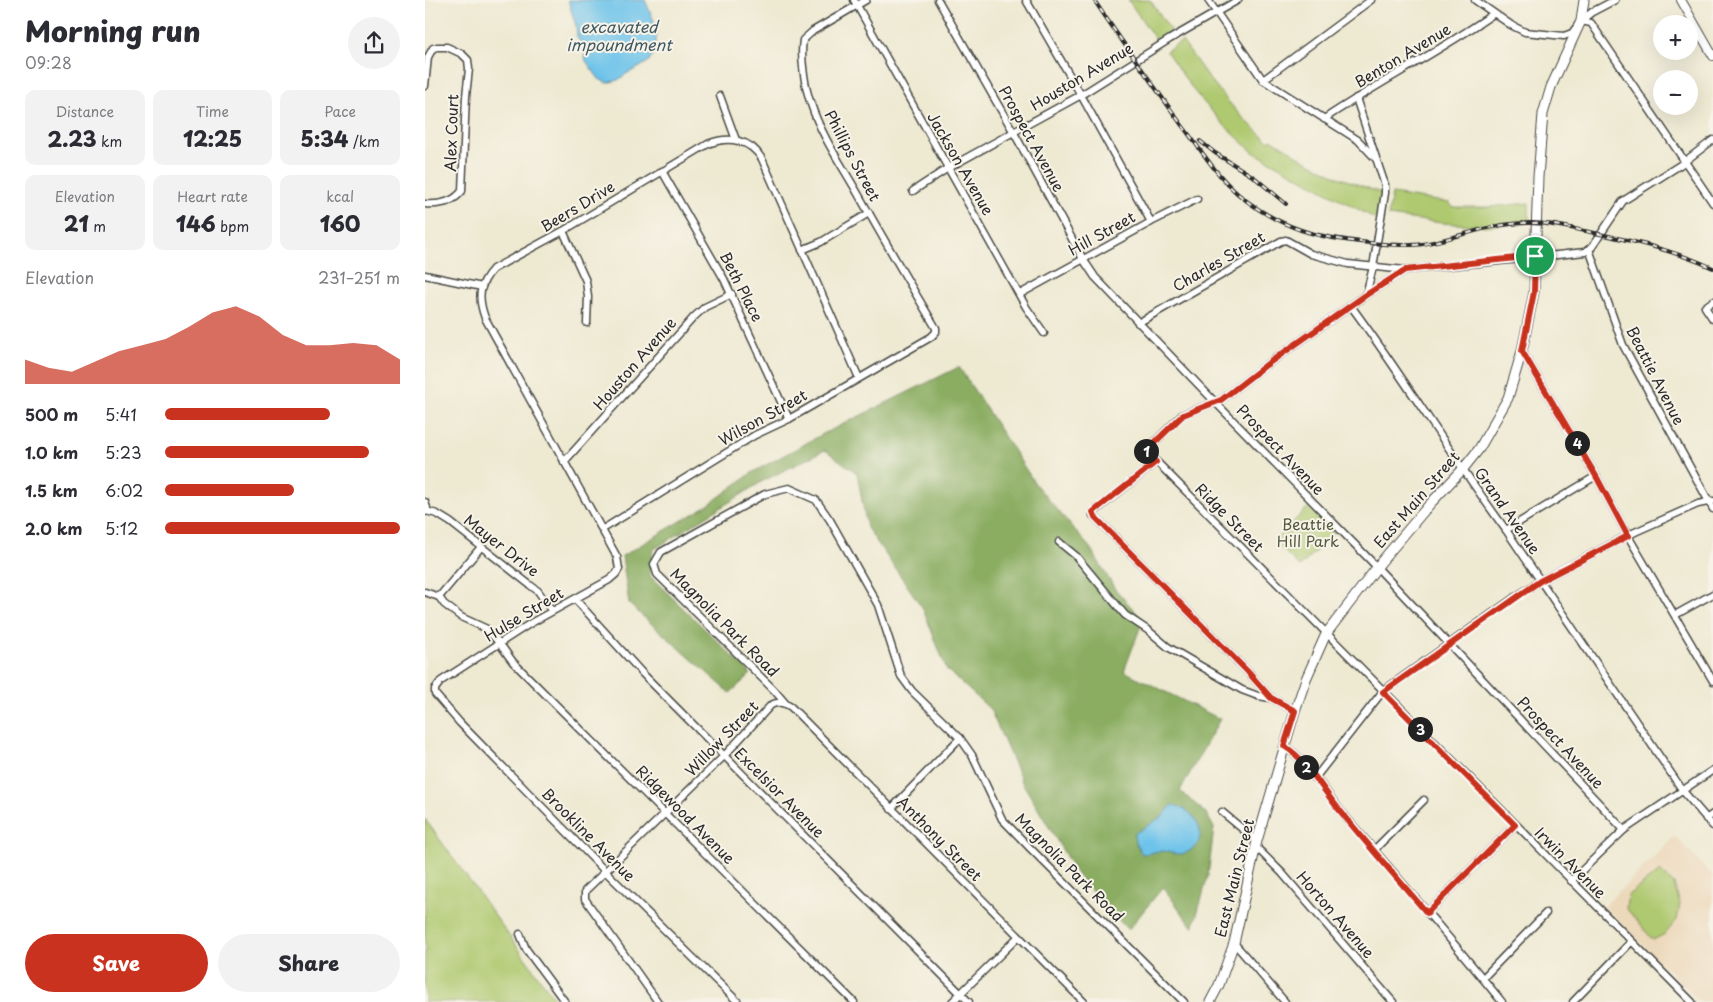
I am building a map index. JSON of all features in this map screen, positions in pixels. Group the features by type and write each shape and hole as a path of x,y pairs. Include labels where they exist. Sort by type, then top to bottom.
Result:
{"main road":[{"name":"East Main Street","path":"1210,1002 1219,985 1234,943 1257,844 1295,711 1306,679 1326,634 1377,567 1429,505 1463,469 1485,440 1507,398 1522,351 1534,292 1538,177 1543,114 1551,87 1581,21 1584,0"}],"street":[{"name":"Phillips Street","path":"866,0 855,3 808,34 803,40 805,78 812,107 825,135 936,328 936,332"},
{"name":"Prospect Avenue","path":"938,0 1083,259 1095,277 1377,567 1624,830"},
{"path":"1026,0 1151,222"},
{"path":"1208,0 1263,80 1358,140 1375,158"},
{"name":"Houston Avenue","path":"913,191 948,168 1081,95 1170,39 1237,0"},
{"path":"1263,80 1371,0"},
{"path":"1475,0 1493,14 1525,32 1564,36 1572,33 1581,21 1615,0"},
{"path":"1681,0 1713,56"},
{"name":"Jackson Avenue","path":"855,3 1026,307 1044,333"},
{"name":"Benton Avenue","path":"1324,119 1355,98 1471,30 1493,14"},
{"path":"1581,21 1591,23 1713,203"},
{"name":"Alex Court","path":"425,86 429,54 437,47 447,47 463,54 468,60 462,188 458,196 444,204 425,204"},
{"path":"720,96 736,140 751,146 762,159 859,378"},
{"path":"1355,98 1385,185 1373,267 1366,295"},
{"name":"Beers Drive","path":"482,287 485,278 493,269 563,231 708,144 721,140 736,140"},
{"path":"1373,267 1405,270 1585,252 1623,202 1685,162 1713,140"},
{"name":"Beth Place","path":"662,171 725,279 789,419"},
{"name":"Hill Street","path":"1020,294 1197,199"},
{"path":"802,250 821,242 869,213"},
{"path":"563,231 586,281 588,298 587,323"},
{"name":"Charles Street","path":"1138,323 1281,241 1287,240 1311,254 1373,267"},
{"name":"Beattie Avenue","path":"1589,249 1623,345 1711,501 1713,509"},
{"path":"1271,698 1247,671 1095,517 1093,512 1156,462 1146,451 1147,449 1183,415 1221,400 1266,365 1405,270"},
{"path":"425,275 482,287 480,296 485,318 603,529"},
{"name":"Houston Avenue","path":"564,462 693,317 705,307 731,294"},
{"path":"1713,301 1705,307 1713,319"},
{"name":"Grand Avenue","path":"1351,306 1383,350 1476,490 1506,530 1683,791 1713,826"},
{"name":"Wilson Street","path":"603,529 755,435 789,419 931,337 936,332"},
{"path":"1522,351 1713,681"},
{"name":"Ridge Street","path":"1156,462 1326,634"},
{"path":"1506,530 1596,476"},
{"name":"Magnolia Park Road","path":"785,704 657,574 655,564 661,552 765,494 789,488 816,500 830,520 878,604 901,676 912,691 960,738 972,755 1002,818 1185,1002"},
{"path":"1315,778 1383,692 1540,581 1628,536 1698,504 1711,501"},
{"name":"Mayer Drive","path":"425,502 425,511 437,514 450,522 538,592 552,611"},
{"name":"Hulse Street","path":"441,681 552,611 609,580 616,574 619,569 617,556 603,529"},
{"path":"1059,542 1076,556 1125,616 1168,647 1249,694 1271,698 1295,711"},
{"path":"425,592 439,597 481,547"},
{"path":"1675,615 1713,594"},
{"name":"Ridgewood Avenue","path":"439,597 444,604 461,617 487,630 513,662 853,1002"},
{"name":"Excelsior Avenue","path":"575,599 643,674 969,1002"},
{"name":"Irwin Avenue","path":"1326,634 1692,1002"},
{"name":"Brookline Avenue","path":"441,681 435,689 437,697 605,871 737,1002"},
{"name":"Willow Street","path":"658,1002 584,895 587,889 605,871 724,756 771,705 785,704"},
{"name":"Anthony Street","path":"785,704 1084,1002"},
{"path":"891,808 960,738"},
{"path":"1284,746 1290,750 1315,778 1503,1002"},
{"path":"1571,881 1624,830 1713,770"},
{"path":"1374,850 1424,800"},
{"name":"Horton Avenue","path":"1222,812 1257,844 1393,1002"},
{"path":"1706,819 1713,814"},
{"path":"1427,913 1515,825"},
{"path":"1483,978 1546,913"},
{"path":"520,934 526,949 565,1002"},
{"path":"952,1002 1018,937"},
{"path":"1573,1002 1631,942"},
{"path":"1234,943 1285,1002"}],"shaded area":[{"path":"1675,836 1713,876 1713,1002 1700,1002 1604,906"}],"green space":[{"path":"1128,0 1150,0 1171,31 1156,40"},
{"path":"1182,41 1210,80 1239,114 1268,141 1271,139 1338,177 1381,193 1376,219 1253,152 1224,125 1194,91 1166,51"},
{"path":"1392,194 1450,203 1452,207 1488,207 1529,203 1529,222 1485,226 1388,216"},
{"path":"959,367 1036,485 1091,549 1115,589 1143,620 1124,671 1220,719 1180,791 1206,813 1214,828 1208,876 1193,928 1163,887 1128,930 1078,876 1022,782 990,709 947,670 922,607 867,528 857,473 825,450 763,481 653,550 650,576 751,674 730,693 629,604 622,556 708,505 753,472 823,434"},
{"name":"Beattie Hill Park","path":"1308,507 1334,533 1300,567 1274,541"},
{"path":"425,819 557,1002 425,1002"},
{"path":"1660,871 1674,884 1680,904 1677,920 1665,934 1653,940 1626,908 1628,895"}],"water":[{"name":"excavated impoundment","path":"568,0 645,0 656,26 657,35 654,53 648,62 618,80 607,83 599,79 586,61 583,46 577,37 576,26"},
{"path":"1172,805 1181,807 1195,819 1199,826 1199,841 1194,848 1182,854 1161,851 1142,854 1135,842 1134,834 1163,816"}],"railway":[{"path":"1094,0 1181,124 1222,178 1238,194 1254,206 1285,224 1316,235 1351,241 1417,245 1500,225 1543,223 1668,251 1713,268"},
{"path":"1200,141 1215,153 1254,177 1286,204"}],"route":[{"path":"1535,256 1534,292 1522,351 1596,476 1628,536 1540,581 1383,692 1515,825 1427,913 1306,766 1284,746 1295,711 1271,698 1247,671 1134,558 1093,515 1093,512 1156,462 1146,451 1147,449 1183,415 1221,400 1266,365 1405,270 1535,256"}]}
